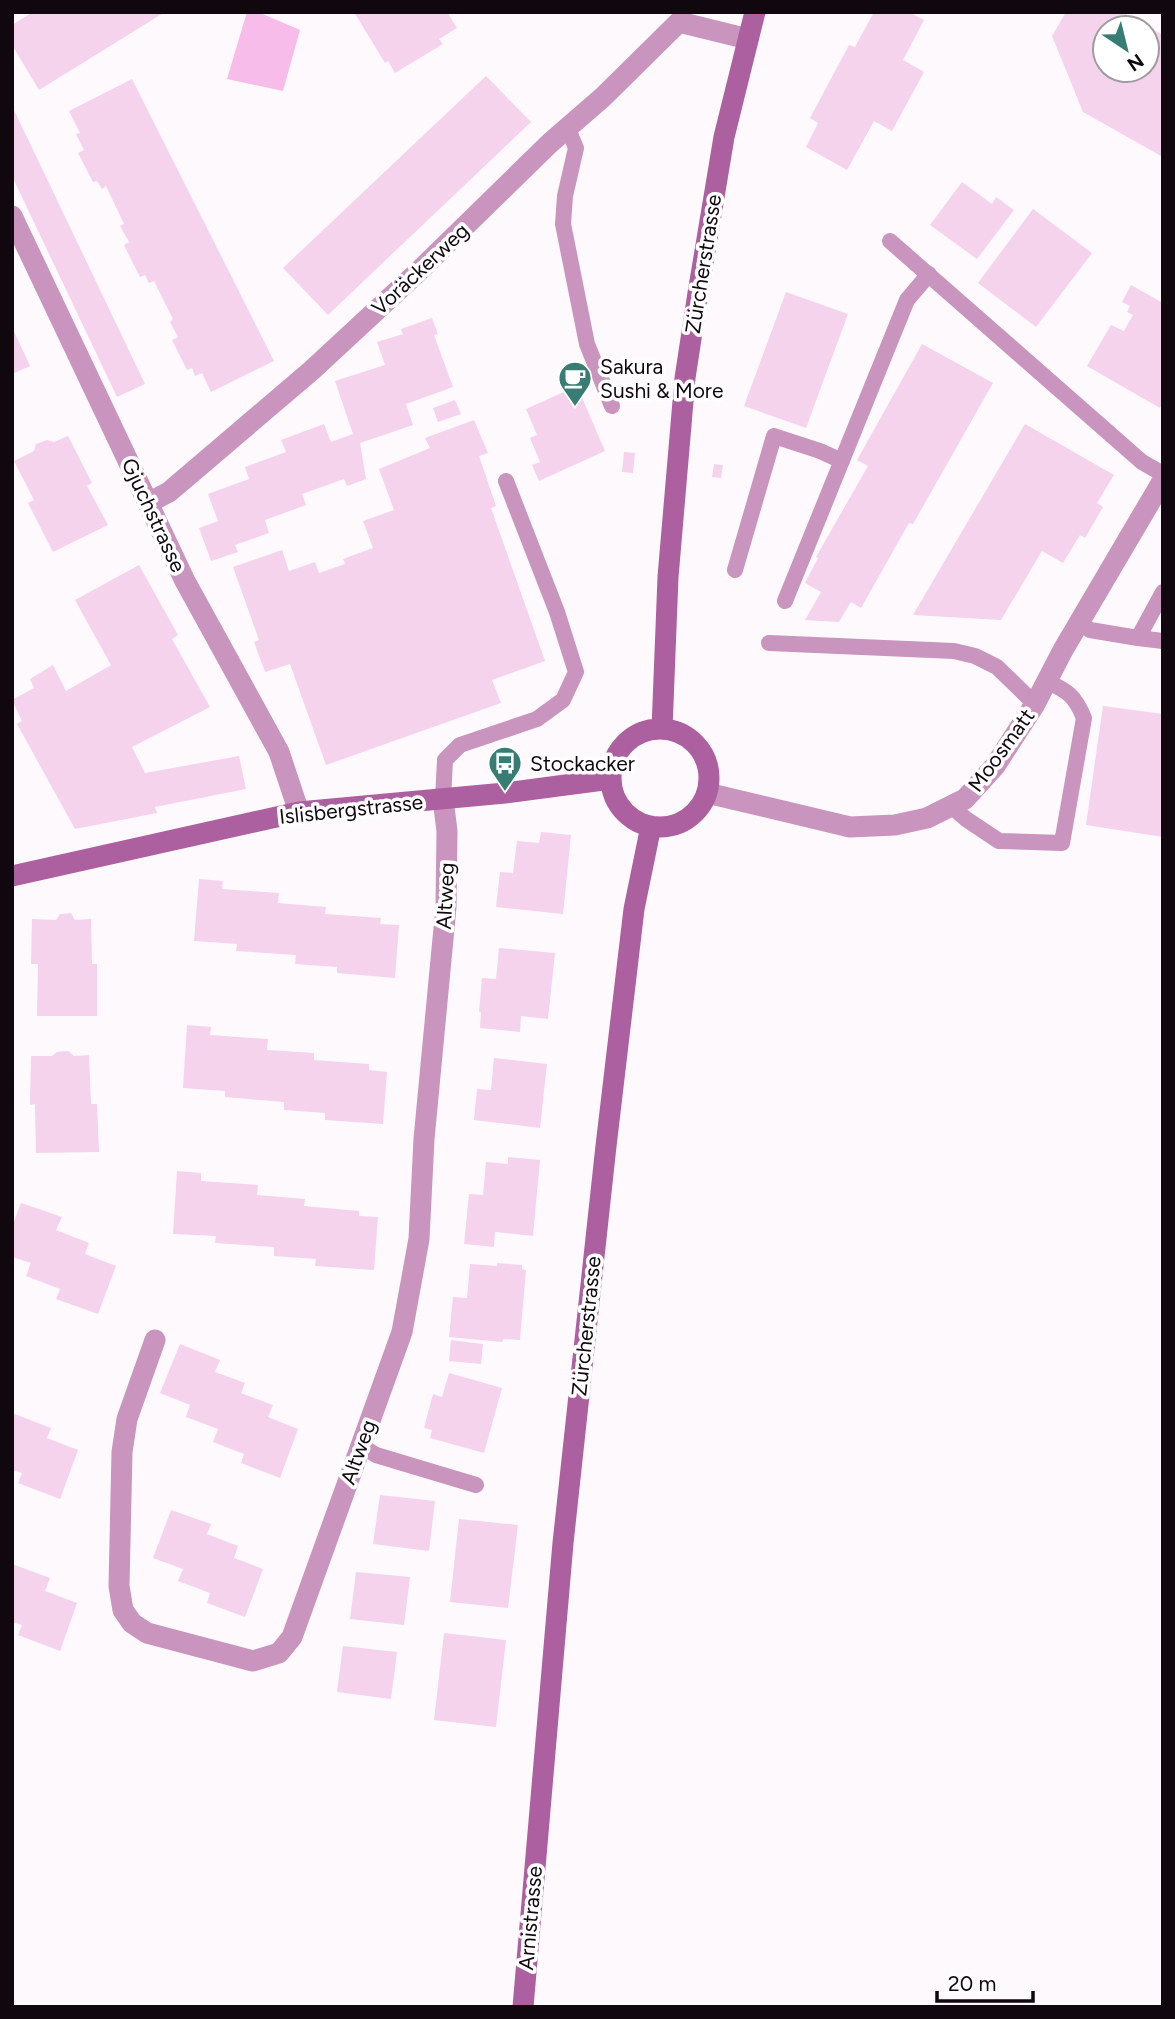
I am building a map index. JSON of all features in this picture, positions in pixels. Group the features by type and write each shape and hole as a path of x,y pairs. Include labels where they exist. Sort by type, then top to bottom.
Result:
{"street":[{"name":"Zürcherstrasse","path":"662,729 668,577 685,378 724,137 755,12"},
{"name":"Voräckerweg","path":"148,503 169,492 311,370 421,270 550,143 568,129 679,17 748,38"},
{"name":"Gjuchstrasse","path":"12,216 185,581 279,752 299,812"},
{"name":"Moosmatt","path":"707,793 850,827 895,825 927,818 965,799 995,766 1035,704 1079,622 1163,480"},
{"path":"662,729 687,736 696,744 704,755 709,780 707,793 696,812 687,819 664,827 651,826 627,814 613,792 611,779 618,754 626,743 636,735 662,729"},
{"name":"Islisbergstrasse","path":"12,876 299,812 443,799 611,779"},
{"name":"Altweg","path":"155,1340 127,1419 122,1452 119,1586 123,1610 132,1623 147,1633 253,1661 279,1653 292,1637 402,1332 419,1240 424,1139 446,907 447,831 443,799"},
{"name":"Zürcherstrasse","path":"538,1829 563,1543 606,1146 634,909 651,826"},
{"name":"Arnistrasse","path":"523,2007 538,1829"}],"lane":[{"path":"568,129 576,148 565,196 563,224 587,344 612,406"},
{"path":"890,241 1133,453 1163,474"},
{"path":"785,601 907,300 929,274"},
{"path":"735,570 774,436 842,461"},
{"path":"443,799 445,760 460,745 537,719 563,701 576,672 557,612 506,481"},
{"path":"1138,638 1163,592"},
{"path":"1079,622 1090,630 1163,641"},
{"path":"769,643 954,650 975,656 997,667 1035,704"},
{"path":"951,806 999,841 1062,843 1084,718 1077,701 1071,695 1046,681"},
{"path":"360,1445 376,1455 475,1485"}],"shaded area":[{"path":"247,12 258,12 300,30 283,91 227,79"}],"building":[{"path":"33,12 165,12 39,90 12,45 12,25"},
{"path":"354,12 447,12 457,28 439,39 443,44 395,73 388,61 385,63"},
{"path":"874,12 909,12 924,20 903,60 924,72 892,131 874,121 847,170 806,147 818,123 810,118 849,45 855,47"},
{"path":"1066,12 1126,14 1091,14 1091,84 1161,84 1161,34 1163,35 1163,157 1083,112 1052,36"},
{"path":"486,76 531,122 328,315 283,268"},
{"path":"132,79 274,361 211,392 202,373 195,376 192,368 187,370 172,340 178,337 170,322 173,319 154,281 149,283 145,275 140,277 124,245 129,242 120,226 124,224 106,186 102,189 97,181 93,182 78,153 84,150 76,134 80,133 69,111"},
{"path":"14,110 145,384 117,397 12,176"},
{"path":"962,182 992,204 996,197 1014,210 977,259 930,225"},
{"path":"1033,209 1092,253 1036,327 978,283"},
{"path":"1131,285 1163,303 1163,403 1160,408 1087,366 1111,325 1124,331 1133,315 1127,312 1130,306 1122,302"},
{"path":"786,292 848,314 806,428 744,406"},
{"path":"432,318 438,334 434,335 453,387 406,404 413,425 360,443 366,479 347,486 344,479 302,494 306,505 265,520 269,533 235,545 238,552 211,561 199,528 218,521 208,494 249,479 245,467 286,452 281,440 324,424 331,442 353,434 335,381 385,365 377,342 403,334 401,329"},
{"path":"12,327 30,366 12,374"},
{"path":"922,344 993,383 913,524 909,523 861,608 851,602 839,622 805,620 821,592 805,583 818,558 816,557 868,466 857,460"},
{"path":"577,386 605,451 539,481 532,465 540,462 530,438 537,435 526,409"},
{"path":"455,400 461,414 438,422 433,408"},
{"path":"474,420 488,453 479,456 496,506 491,508 545,661 492,680 501,703 326,765 290,664 265,672 254,642 259,640 233,567 282,550 289,571 315,562 319,573 345,564 343,559 373,548 363,521 394,510 379,469 430,448 425,438"},
{"path":"1025,424 1114,475 1097,503 1103,507 1085,538 1080,535 1063,563 1042,551 1001,620 913,615"},
{"path":"68,436 92,483 87,486 108,525 53,552 28,503 34,500 14,461 34,451 36,444 47,440 54,442"},
{"path":"624,452 635,453 633,473 622,472"},
{"path":"714,464 723,465 721,478 712,477"},
{"path":"139,565 178,635 172,639 210,707 132,747 145,773 239,756 246,789 155,807 157,813 75,829 17,724 22,721 12,700 34,688 30,679 53,665 66,691 111,665 75,600"},
{"path":"1103,706 1163,714 1163,837 1086,825"},
{"path":"541,832 571,835 563,914 496,907 500,872 513,873 517,841 539,843"},
{"path":"199,879 223,881 222,889 279,893 278,903 326,907 325,914 381,918 380,924 399,925 395,978 337,973 337,967 295,964 296,955 236,951 237,944 194,941"},
{"path":"71,913 75,920 91,919 92,964 97,964 97,1016 37,1016 38,964 31,964 32,919 56,920 60,914"},
{"path":"499,948 555,953 548,1019 521,1016 520,1032 480,1028 482,978 496,979"},
{"path":"187,1025 211,1027 210,1035 268,1039 267,1050 314,1053 314,1060 369,1064 369,1070 387,1072 383,1124 325,1120 325,1113 284,1110 284,1102 225,1097 225,1091 183,1088"},
{"path":"68,1051 74,1056 89,1055 91,1104 97,1104 99,1152 36,1153 35,1104 30,1105 31,1056 52,1056 57,1052"},
{"path":"494,1058 547,1064 540,1128 474,1120 477,1089 491,1090"},
{"path":"508,1157 540,1160 533,1236 495,1232 494,1247 464,1244 469,1194 483,1195 486,1162 508,1164"},
{"path":"177,1171 201,1173 201,1181 258,1185 257,1195 305,1199 304,1206 359,1211 359,1216 378,1217 374,1270 315,1266 316,1259 274,1256 274,1247 215,1243 216,1236 173,1234"},
{"path":"21,1203 62,1217 56,1230 89,1243 85,1254 116,1266 98,1314 56,1299 60,1289 26,1276 31,1263 12,1257 12,1227"},
{"path":"497,1263 522,1265 522,1269 526,1270 520,1340 503,1339 502,1342 449,1337 453,1297 467,1298 470,1264 497,1266"},
{"path":"451,1340 483,1344 481,1364 449,1361"},
{"path":"180,1344 220,1360 215,1372 245,1383 241,1393 273,1405 268,1417 298,1429 280,1478 241,1463 244,1454 213,1442 218,1429 186,1417 190,1405 160,1393"},
{"path":"449,1373 502,1388 484,1453 430,1438 432,1430 424,1428 433,1394 442,1397"},
{"path":"12,1413 51,1428 47,1438 78,1450 60,1499 18,1483 22,1473 12,1470"},
{"path":"380,1495 435,1501 429,1551 373,1544"},
{"path":"171,1510 211,1524 207,1534 238,1546 234,1558 263,1569 245,1617 207,1603 210,1593 178,1581 183,1569 153,1558"},
{"path":"459,1519 518,1525 508,1608 450,1602"},
{"path":"12,1564 50,1578 45,1591 77,1603 60,1651 18,1635 22,1625 12,1622"},
{"path":"356,1572 410,1577 404,1625 350,1619"},
{"path":"444,1633 506,1640 496,1727 434,1720"},
{"path":"343,1646 397,1652 391,1699 337,1692"}],"place":[{"name":"Sakura Sushi & More","path":"575,408"},
{"name":"Stockacker","path":"505,793"}]}
